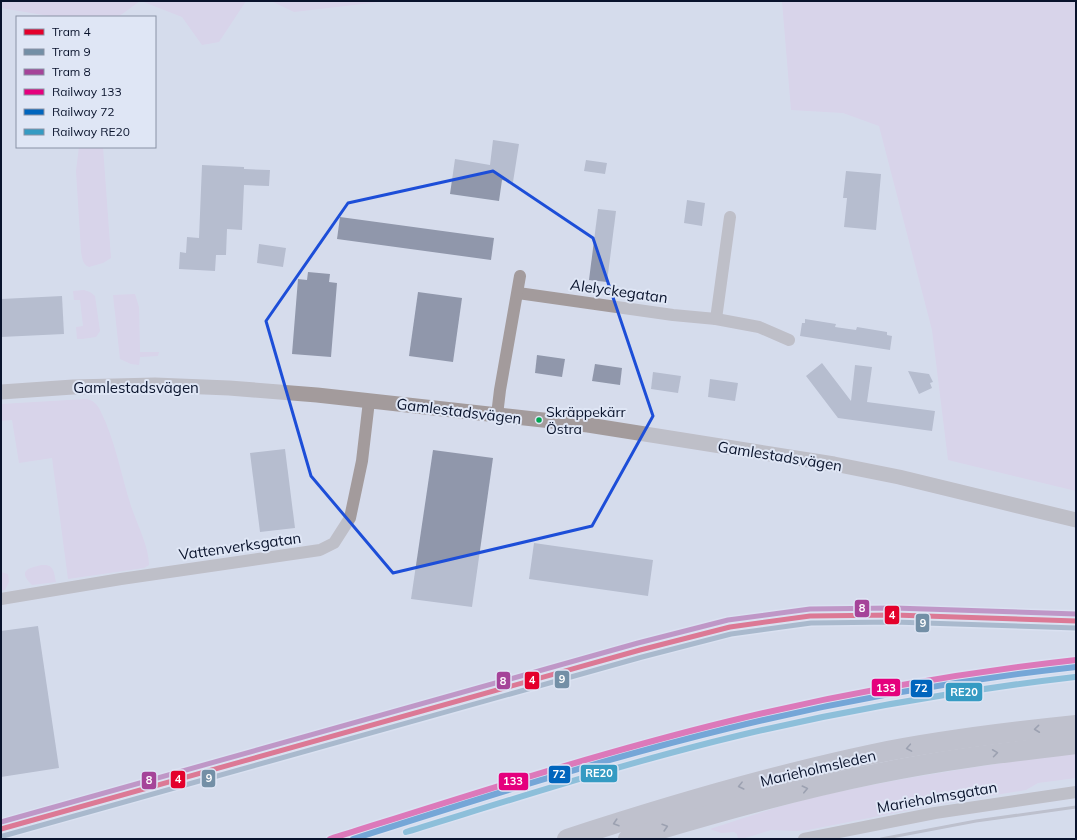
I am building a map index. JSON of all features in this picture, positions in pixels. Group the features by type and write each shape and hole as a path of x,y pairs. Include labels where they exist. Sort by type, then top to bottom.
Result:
{"highway":[{"name":"Marieholmsleden","path":"567,839 729,789 853,759 967,738 1076,725"},
{"name":"Marieholmsleden","path":"628,839 741,805 876,774 995,753 1076,744"}],"street":[{"path":"716,319 730,217"},
{"path":"497,416 500,390 520,276"},
{"name":"Alelyckegatan","path":"518,293 674,315 716,319 759,327 789,340"},
{"name":"Gamlestadsvägen","path":"1,392 73,387 155,385 229,388 369,400 497,416 588,425 827,462 899,477 1076,520"},
{"name":"Vattenverksgatan","path":"1,598 320,550 334,543 350,518 362,461 369,400"},
{"name":"Marieholmsgatan","path":"804,839 935,813 1076,792"}],"highlighted area":[{"path":"493,171 593,238 653,416 592,526 393,573 311,476 266,321 348,203"}],"shaded area":[{"path":"1,1 140,1 119,16 49,16 1,8"},
{"path":"141,1 246,1 219,42 202,45 182,17"},
{"path":"271,1 388,1 294,12"},
{"path":"782,1 1076,1 1076,491 948,460 932,330 879,126 843,113 791,110"},
{"path":"79,148 103,148 111,258 103,263 89,267 82,258 81,251 76,171"},
{"path":"84,290 95,296 100,331 96,337 77,339 76,327 83,326 80,300 74,300 73,291"},
{"path":"135,294 139,307 140,352 159,352 158,356 140,357 139,365 131,364 120,359 113,295"},
{"path":"86,399 93,401 98,406 110,433 131,506 145,543 149,565 144,568 68,579 52,458 19,463 12,420 1,421 1,404"},
{"path":"42,565 49,566 53,569 56,582 32,585 26,576 26,571 32,567"},
{"path":"1,572 8,574 9,582 5,590 1,591"},
{"path":"1076,752 1076,778 1038,783 1026,790 935,805 808,830 771,830 742,839 738,839 737,834 734,832 721,833 710,829 788,804 880,783"}],"building":[{"path":"493,140 519,144 513,182 502,180 499,201 450,194 455,159 490,165"},
{"path":"586,160 607,163 605,174 584,171"},
{"path":"202,165 270,170 269,186 244,185 242,230 227,229 226,255 216,255 215,271 179,269 180,252 186,253 187,237 199,238"},
{"path":"846,171 881,174 876,230 844,227 847,198 843,198"},
{"path":"687,200 705,203 702,226 684,223"},
{"path":"598,209 616,211 607,282 589,280"},
{"path":"340,217 494,238 491,260 337,239"},
{"path":"259,244 286,248 283,267 257,263"},
{"path":"308,272 330,274 329,282 337,283 331,357 292,354 298,279 307,280"},
{"path":"418,292 462,298 453,362 409,356"},
{"path":"62,296 64,334 1,337 1,299"},
{"path":"805,319 836,324 835,327 856,330 857,327 887,332 887,335 892,336 890,350 800,336 802,323 805,323"},
{"path":"537,355 565,359 562,377 535,373"},
{"path":"822,363 851,401 855,365 872,367 867,402 935,411 932,431 838,418 806,376"},
{"path":"595,364 622,368 620,385 592,381"},
{"path":"908,371 929,374 933,382 930,383 932,388 919,394"},
{"path":"653,372 681,376 678,393 651,389"},
{"path":"710,379 738,383 735,401 708,397"},
{"path":"285,449 295,528 260,532 250,453"},
{"path":"433,450 493,458 472,607 411,599"},
{"path":"534,543 653,560 648,596 529,579"},
{"path":"38,626 59,768 1,777 1,631"}],"railway":[{"path":"881,839 976,821 1076,807"}],"tram line":[{"name":"8","path":"1,822 638,643 728,620 810,609 894,608 1076,614"},
{"name":"4","path":"1,829 640,650 730,627 810,616 894,615 1076,621"},
{"name":"9","path":"3,836 642,657 731,634 811,623 894,622 1076,628"}],"rail line":[{"name":"133","path":"330,839 629,747 730,721 816,701 902,685 989,671 1076,660"},
{"name":"72","path":"353,839 588,766 730,728 816,708 902,692 989,678 1076,667"},
{"name":"RE20","path":"406,832 531,793 741,735 907,701 1075,677"}],"place":[{"name":"Skräppekärr Östra","path":"539,420"}]}
